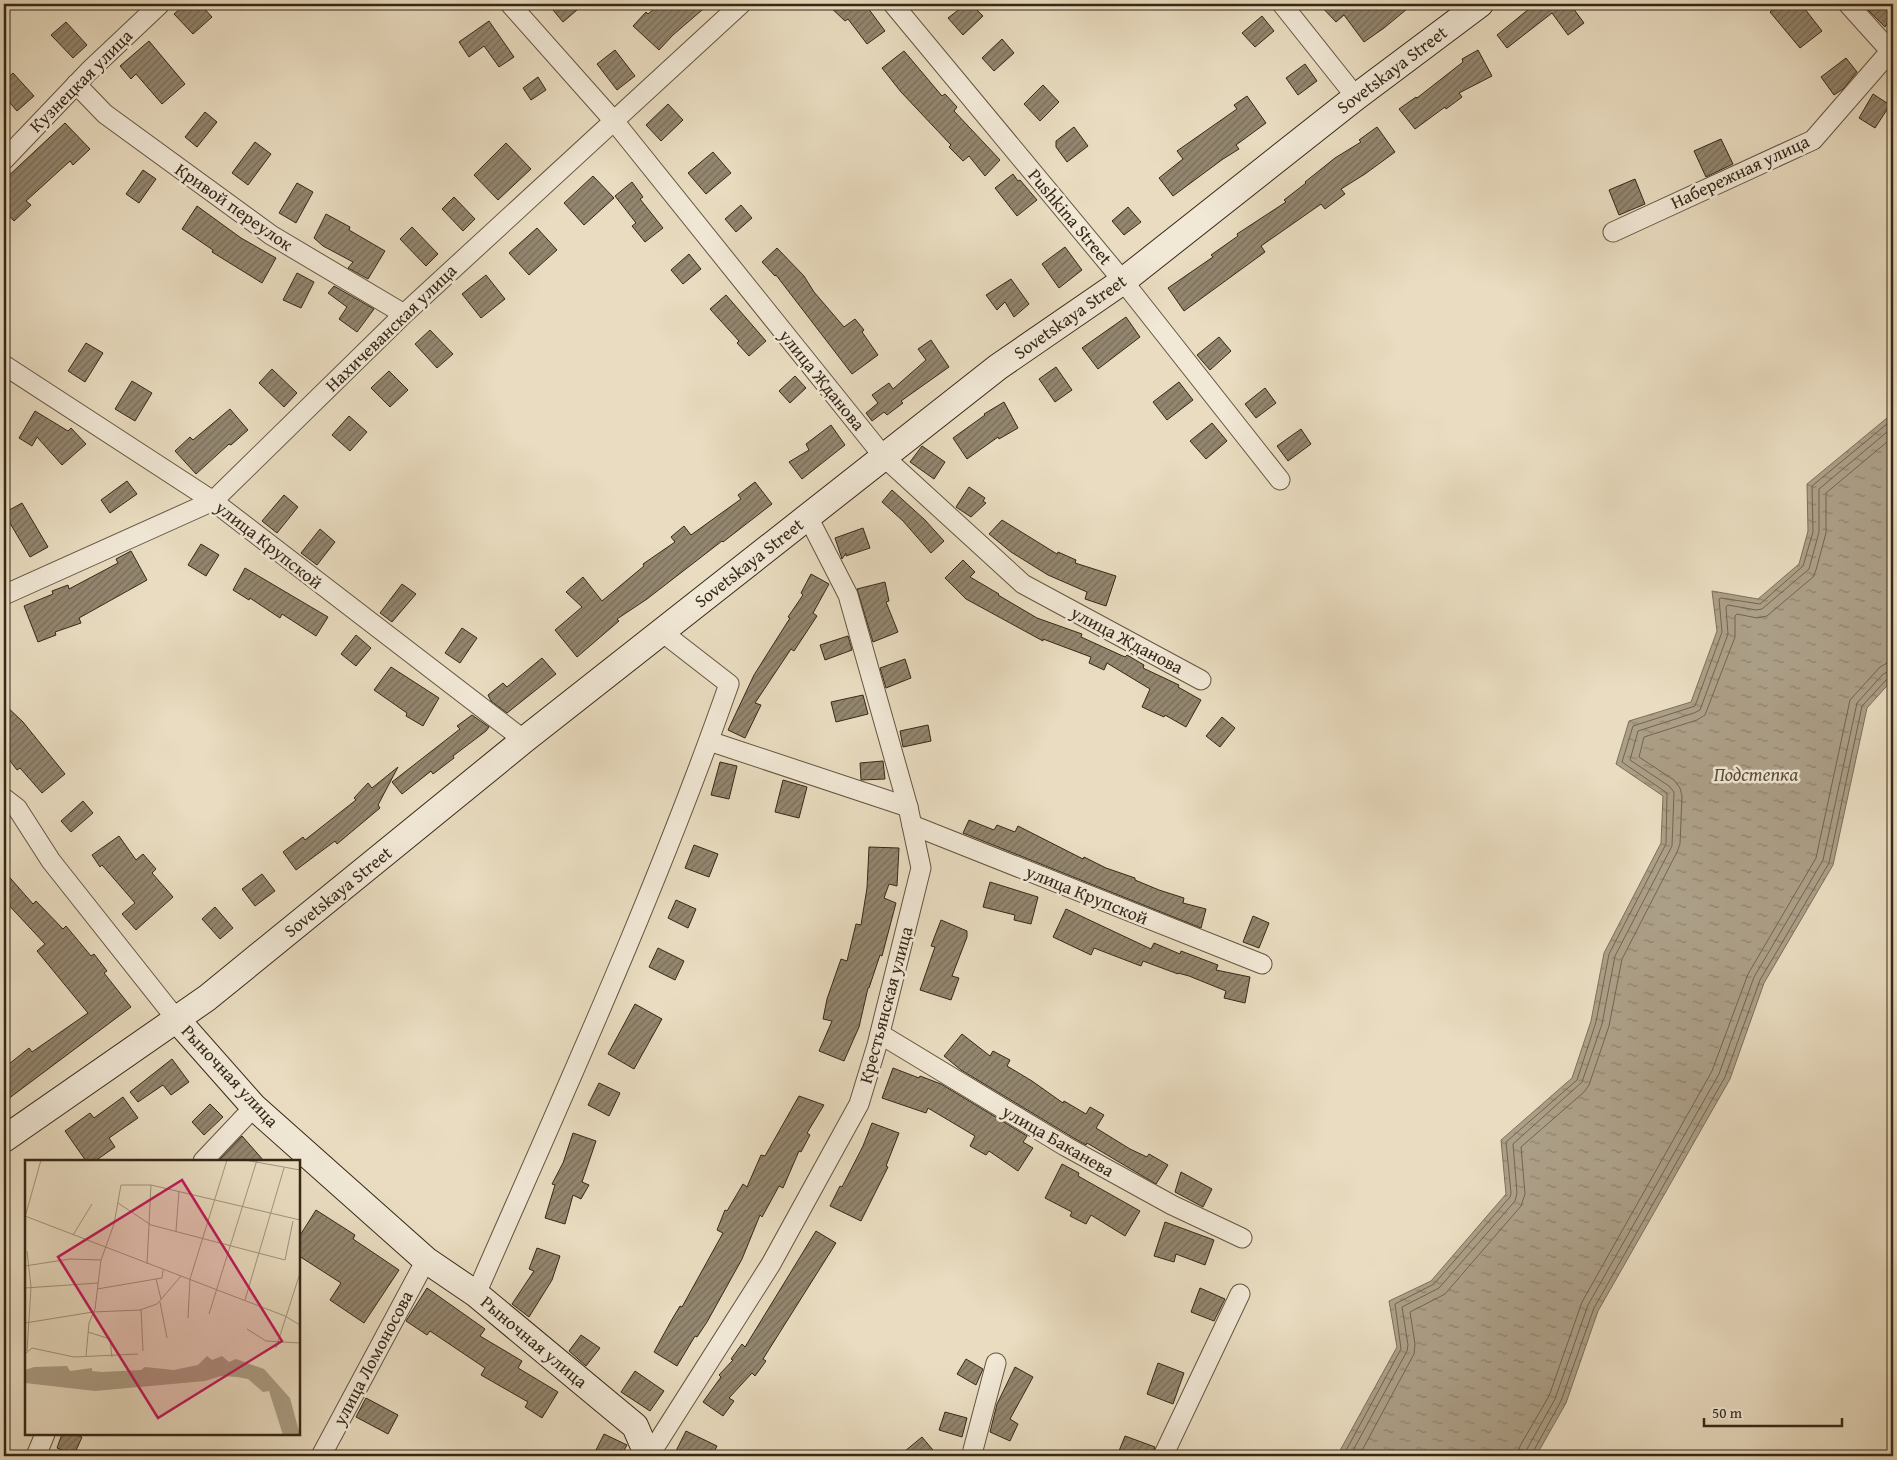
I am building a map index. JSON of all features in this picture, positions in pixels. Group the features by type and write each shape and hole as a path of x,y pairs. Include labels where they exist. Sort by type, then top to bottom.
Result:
{"street":[{"name":"Кузнецкая улица","path":"4,160 76,84 160,4"},
{"name":"улица Жданова","path":"510,4 614,121 884,457 1023,584 1201,680"},
{"name":"Нахичеванская улица","path":"4,595 213,500 404,314 741,4"},
{"name":"Pushkina Street","path":"893,4 1123,281 1280,480"},
{"path":"1282,4 1356,97"},
{"name":"Sovetskaya Street","path":"4,1139 177,1020 223,986 524,740 998,366 1123,281 1356,97 1480,4"},
{"path":"1848,4 1892,52"},
{"name":"Набережная улица","path":"1613,232 1813,140 1892,52"},
{"name":"Кривой переулок","path":"76,84 106,114 271,235 404,314"},
{"name":"улица Крупской","path":"4,365 213,500 524,740"},
{"name":"Крестьянская улица","path":"649,1456 770,1264 859,1104 880,1034 921,868 910,816 848,595 808,517"},
{"path":"476,1294 610,988 709,741 729,684 662,632"},
{"name":"улица Крупской","path":"709,741 910,816 1262,964"},
{"name":"Рыночная улица","path":"4,798 18,808 51,862 177,1020 254,1107 426,1260 476,1294 636,1426 649,1456"},
{"name":"улица Баканева","path":"880,1034 1065,1146 1172,1205 1242,1238"},
{"path":"204,1160 254,1107"},
{"name":"улица Ломоносова","path":"321,1456 426,1260"},
{"path":"1163,1456 1240,1294"},
{"path":"974,1454 996,1363"},
{"path":"36,1456 46,1435"}],"water":[{"name":"Подстепка","path":"1893,413 1893,679 1867,708 1833,865 1764,983 1730,1079 1598,1311 1566,1403 1536,1456 1337,1456 1397,1347 1389,1301 1431,1281 1506,1194 1501,1140 1572,1078 1591,1021 1604,953 1661,843 1663,796 1616,764 1629,721 1691,702 1717,631 1712,591 1758,599 1799,564 1808,531 1807,484"}],"building":[{"path":"186,4 200,4 212,17 193,34 174,14"},
{"path":"548,4 584,4 563,22"},
{"path":"660,4 709,4 673,35 659,50 633,26 646,12 648,14"},
{"path":"827,4 865,4 885,31 867,44 848,19 845,21"},
{"path":"966,4 971,4 983,16 963,35 948,18"},
{"path":"1319,4 1413,4 1364,42 1344,15 1336,22"},
{"path":"1535,4 1570,4 1584,23 1568,35 1552,13 1507,48 1497,35"},
{"path":"1780,4 1801,4 1822,31 1800,48 1770,12"},
{"path":"1870,4 1887,4 1893,7 1893,12 1885,27 1867,9"},
{"path":"1262,16 1274,31 1255,47 1242,33"},
{"path":"489,21 514,57 499,67 484,46 469,57 459,42"},
{"path":"66,22 87,45 73,58 51,35"},
{"path":"1002,39 1014,53 994,71 982,58"},
{"path":"149,41 185,84 162,104 136,74 131,79 120,66"},
{"path":"615,50 635,76 617,90 597,64"},
{"path":"1478,50 1492,76 1459,93 1462,97 1415,129 1399,109 1417,98 1463,62 1462,59"},
{"path":"904,51 942,96 945,94 957,107 954,111 1000,160 985,176 969,156 963,161 949,147 951,145 901,92 882,68"},
{"path":"1846,58 1857,72 1843,89 1834,95 1821,77"},
{"path":"1305,64 1317,81 1298,95 1286,78"},
{"path":"13,73 34,96 17,111 4,96 4,81"},
{"path":"538,77 546,90 531,100 523,88"},
{"path":"1043,85 1059,102 1040,121 1024,104"},
{"path":"1873,94 1890,105 1875,128 1859,118"},
{"path":"1247,96 1266,123 1236,145 1239,149 1173,196 1159,178 1183,159 1177,151 1237,109 1234,105"},
{"path":"668,104 683,120 661,141 646,125"},
{"path":"205,112 217,122 197,147 185,137"},
{"path":"65,123 90,149 73,165 70,161 26,201 31,205 14,221 4,210 4,180"},
{"path":"1074,127 1088,146 1067,162 1056,147 1056,141"},
{"path":"1377,127 1395,152 1341,189 1345,194 1325,209 1321,204 1261,246 1265,252 1184,311 1168,288 1213,257 1211,255 1238,236 1237,234 1286,202 1284,200 1305,182 1335,158 1361,142 1359,140"},
{"path":"1721,139 1733,164 1706,177 1694,151"},
{"path":"255,142 271,154 248,185 232,173"},
{"path":"506,143 531,169 498,200 474,175"},
{"path":"713,152 731,173 706,194 688,173"},
{"path":"143,170 156,179 139,203 126,194"},
{"path":"1013,174 1037,200 1017,216 995,188"},
{"path":"593,176 614,198 584,225 564,203"},
{"path":"1635,179 1645,204 1619,215 1609,190"},
{"path":"632,182 643,197 640,199 663,228 645,242 632,226 636,223 615,196"},
{"path":"297,183 313,192 296,223 279,213"},
{"path":"454,197 475,219 463,231 442,209"},
{"path":"741,205 752,218 736,232 725,219"},
{"path":"197,206 241,238 276,258 262,283 212,252 213,250 182,229"},
{"path":"1128,207 1141,222 1124,235 1112,221"},
{"path":"326,214 350,227 349,230 385,251 368,279 348,268 353,262 323,246 314,238"},
{"path":"412,227 438,254 426,266 400,239"},
{"path":"537,228 557,250 529,275 509,253"},
{"path":"1065,247 1082,270 1059,288 1042,264"},
{"path":"777,248 804,276 814,292 844,327 855,319 864,330 862,332 878,355 852,374 776,275 762,262"},
{"path":"689,254 701,269 683,284 671,270"},
{"path":"297,273 314,282 301,308 283,300"},
{"path":"486,275 505,299 481,318 462,294"},
{"path":"1011,279 1029,304 1014,317 1005,302 997,310 986,295"},
{"path":"334,286 374,309 357,332 339,319 347,307 328,293"},
{"path":"726,295 766,341 749,356 737,343 739,341 710,309"},
{"path":"1126,317 1140,337 1098,369 1082,348"},
{"path":"430,330 453,354 437,368 415,344"},
{"path":"1219,337 1231,351 1210,370 1197,355"},
{"path":"931,340 949,367 901,401 903,403 887,415 884,412 872,421 866,413 878,403 872,395 889,383 893,389 926,360 918,349"},
{"path":"86,343 103,353 85,382 68,371"},
{"path":"1056,367 1072,390 1055,402 1039,379"},
{"path":"272,369 297,393 284,407 259,383"},
{"path":"389,371 408,390 390,407 371,388"},
{"path":"795,376 806,388 790,403 779,391"},
{"path":"132,381 152,393 135,421 115,409"},
{"path":"1179,382 1193,400 1167,420 1153,402"},
{"path":"1265,388 1276,403 1256,418 1245,404"},
{"path":"1004,402 1018,428 999,439 998,437 967,459 953,438 984,414"},
{"path":"230,409 248,430 231,445 229,444 196,474 175,451 190,437 193,440"},
{"path":"35,411 68,431 71,428 86,444 62,465 37,437 32,446 19,438"},
{"path":"349,416 367,432 350,451 332,435"},
{"path":"1212,423 1227,441 1206,459 1190,441"},
{"path":"831,425 845,445 802,479 789,462 809,450 806,444"},
{"path":"1301,429 1311,444 1288,461 1277,446"},
{"path":"922,446 945,462 934,479 910,462"},
{"path":"127,481 137,494 110,513 101,500"},
{"path":"755,482 772,504 647,599 617,619 619,621 577,657 555,630 582,607 566,592 583,577 602,601 644,566 643,564 675,542 671,537 684,526 691,535 741,499 738,495"},
{"path":"969,487 985,498 983,501 986,503 971,517 956,507"},
{"path":"892,490 925,520 944,541 931,553 903,521 882,502"},
{"path":"284,495 298,507 277,533 262,521"},
{"path":"22,503 48,547 30,557 4,513"},
{"path":"1002,520 1057,554 1058,552 1076,560 1075,563 1116,576 1106,606 1085,599 1087,592 1048,575 1011,552 989,534"},
{"path":"863,528 870,548 846,556 846,553 842,559 835,538"},
{"path":"320,529 335,542 317,565 301,553"},
{"path":"201,544 219,555 206,576 188,565"},
{"path":"131,551 147,580 79,618 81,623 55,632 56,635 38,642 24,606 53,594 52,591 68,585 69,589 118,563 116,559"},
{"path":"963,560 975,572 970,577 1037,618 1082,634 1081,637 1125,657 1127,655 1144,665 1143,668 1179,685 1178,687 1201,700 1186,727 1165,715 1164,717 1142,707 1150,689 1107,663 1104,670 1089,663 1091,657 1043,639 1043,641 966,599 945,578"},
{"path":"245,568 328,617 316,636 282,614 280,618 250,598 249,600 233,590"},
{"path":"811,574 829,584 813,613 817,616 794,651 791,649 755,703 761,705 745,738 728,730 754,675 803,595 801,593"},
{"path":"885,582 889,601 886,602 898,632 873,642 857,589"},
{"path":"402,584 416,594 392,622 380,613"},
{"path":"462,628 477,638 460,663 445,653"},
{"path":"356,635 371,648 356,666 341,654"},
{"path":"848,636 852,650 825,660 820,645"},
{"path":"542,658 556,674 507,713 491,701 488,695 503,683 507,687"},
{"path":"905,659 911,678 886,688 880,668"},
{"path":"391,667 439,698 423,726 406,716 407,713 374,690"},
{"path":"863,695 868,714 836,722 831,702"},
{"path":"4,704 23,722 65,774 42,793 20,768 17,770 4,753"},
{"path":"472,715 489,727 486,731 433,774 431,771 402,794 392,782 460,729 457,726"},
{"path":"1222,717 1235,728 1220,747 1206,736"},
{"path":"928,725 931,741 903,747 900,731"},
{"path":"883,761 885,779 861,780 860,763"},
{"path":"720,762 737,766 729,799 711,795"},
{"path":"398,767 378,805 380,808 337,844 335,841 296,870 283,852 303,837 305,840 356,800 354,798 368,783 372,788"},
{"path":"783,780 807,787 799,818 775,812"},
{"path":"83,801 93,813 71,832 61,821"},
{"path":"969,820 994,830 997,825 1015,832 1018,826 1083,859 1084,857 1159,890 1184,898 1183,903 1206,909 1201,928 963,833"},
{"path":"119,836 136,860 143,854 156,869 152,873 173,897 136,930 122,914 135,903 102,865 100,867 92,855"},
{"path":"694,845 718,854 709,877 685,868"},
{"path":"869,847 899,848 897,886 889,884 884,898 896,903 882,956 880,955 868,988 859,1027 844,1061 819,1051 832,1021 823,1019 827,999 841,959 847,961 856,924 861,925 867,888"},
{"path":"4,871 33,904 36,901 63,929 66,926 91,956 94,954 107,971 104,973 131,1007 4,1102 4,1068 29,1048 32,1052 88,1013 37,951 45,944 4,900"},
{"path":"262,874 275,891 255,906 242,889"},
{"path":"990,882 1038,897 1031,924 1014,920 1015,915 983,907"},
{"path":"676,900 696,909 688,928 668,918"},
{"path":"215,907 233,928 220,939 202,919"},
{"path":"1066,909 1151,949 1154,943 1180,954 1181,951 1218,965 1216,970 1250,977 1245,1003 1224,998 1226,991 1189,976 1178,974 1143,961 1141,966 1094,948 1091,955 1053,937"},
{"path":"1253,916 1269,923 1259,948 1243,942"},
{"path":"941,920 967,931 967,937 952,976 959,978 951,1000 920,990 935,947 931,946"},
{"path":"658,948 684,961 675,980 649,967"},
{"path":"635,1004 662,1019 634,1069 608,1054"},
{"path":"962,1034 990,1056 993,1051 1010,1060 1007,1066 1063,1103 1064,1101 1086,1114 1090,1107 1104,1115 1096,1128 1130,1149 1147,1157 1149,1154 1168,1165 1156,1184 1087,1143 1086,1145 1072,1137 961,1070 944,1056"},
{"path":"172,1059 189,1082 171,1095 163,1085 138,1102 130,1092"},
{"path":"893,1068 941,1084 1027,1136 1023,1142 1033,1148 1018,1171 989,1151 986,1155 970,1146 975,1136 928,1108 926,1113 882,1098"},
{"path":"599,1083 620,1093 609,1116 588,1105"},
{"path":"799,1096 824,1105 807,1133 810,1135 801,1152 799,1151 783,1188 779,1186 762,1217 760,1215 742,1259 707,1322 697,1337 695,1336 677,1366 654,1352 680,1306 682,1307 723,1233 717,1230 725,1210 727,1211 743,1184 747,1187 761,1155 765,1156"},
{"path":"123,1097 138,1118 109,1138 115,1147 96,1160 85,1160 65,1131 90,1113 94,1118"},
{"path":"210,1104 223,1117 204,1135 192,1122"},
{"path":"872,1123 899,1133 886,1166 888,1167 861,1221 830,1206 863,1146"},
{"path":"573,1133 596,1141 582,1182 589,1185 581,1199 573,1195 565,1224 545,1218 555,1185 552,1184 563,1163"},
{"path":"242,1136 263,1160 219,1160"},
{"path":"1062,1164 1079,1173 1078,1176 1140,1211 1125,1236 1091,1215 1086,1224 1070,1216 1072,1212 1045,1198"},
{"path":"1181,1172 1212,1189 1203,1207 1175,1192"},
{"path":"316,1210 355,1235 353,1239 399,1270 364,1323 330,1300 341,1283 300,1257 300,1235"},
{"path":"1165,1222 1214,1240 1205,1265 1176,1254 1174,1262 1154,1256"},
{"path":"816,1231 836,1243 763,1359 766,1361 755,1376 752,1373 729,1398 734,1401 723,1416 703,1402 721,1377 719,1375 733,1360 731,1359 742,1344 745,1347"},
{"path":"537,1248 560,1256 552,1280 529,1317 512,1304 534,1271 529,1269"},
{"path":"427,1288 485,1329 480,1336 522,1361 518,1368 558,1392 542,1418 525,1407 528,1402 481,1375 485,1368 430,1331 427,1335 406,1321"},
{"path":"1200,1288 1225,1299 1214,1321 1191,1312"},
{"path":"581,1335 600,1348 586,1366 569,1351"},
{"path":"966,1359 983,1369 976,1385 957,1374"},
{"path":"1158,1363 1184,1373 1173,1404 1147,1394"},
{"path":"1015,1367 1033,1377 1010,1419 1018,1424 1010,1441 990,1432 997,1404"},
{"path":"635,1371 664,1391 650,1411 621,1392"},
{"path":"366,1398 398,1415 388,1434 356,1417"},
{"path":"945,1412 967,1418 962,1437 939,1430"},
{"path":"686,1431 717,1446 712,1456 687,1456 676,1451"},
{"path":"604,1434 627,1445 621,1456 593,1456"},
{"path":"62,1435 82,1437 74,1455 57,1448"},
{"path":"1125,1436 1155,1447 1152,1456 1117,1456"},
{"path":"922,1437 938,1456 899,1456"}]}
